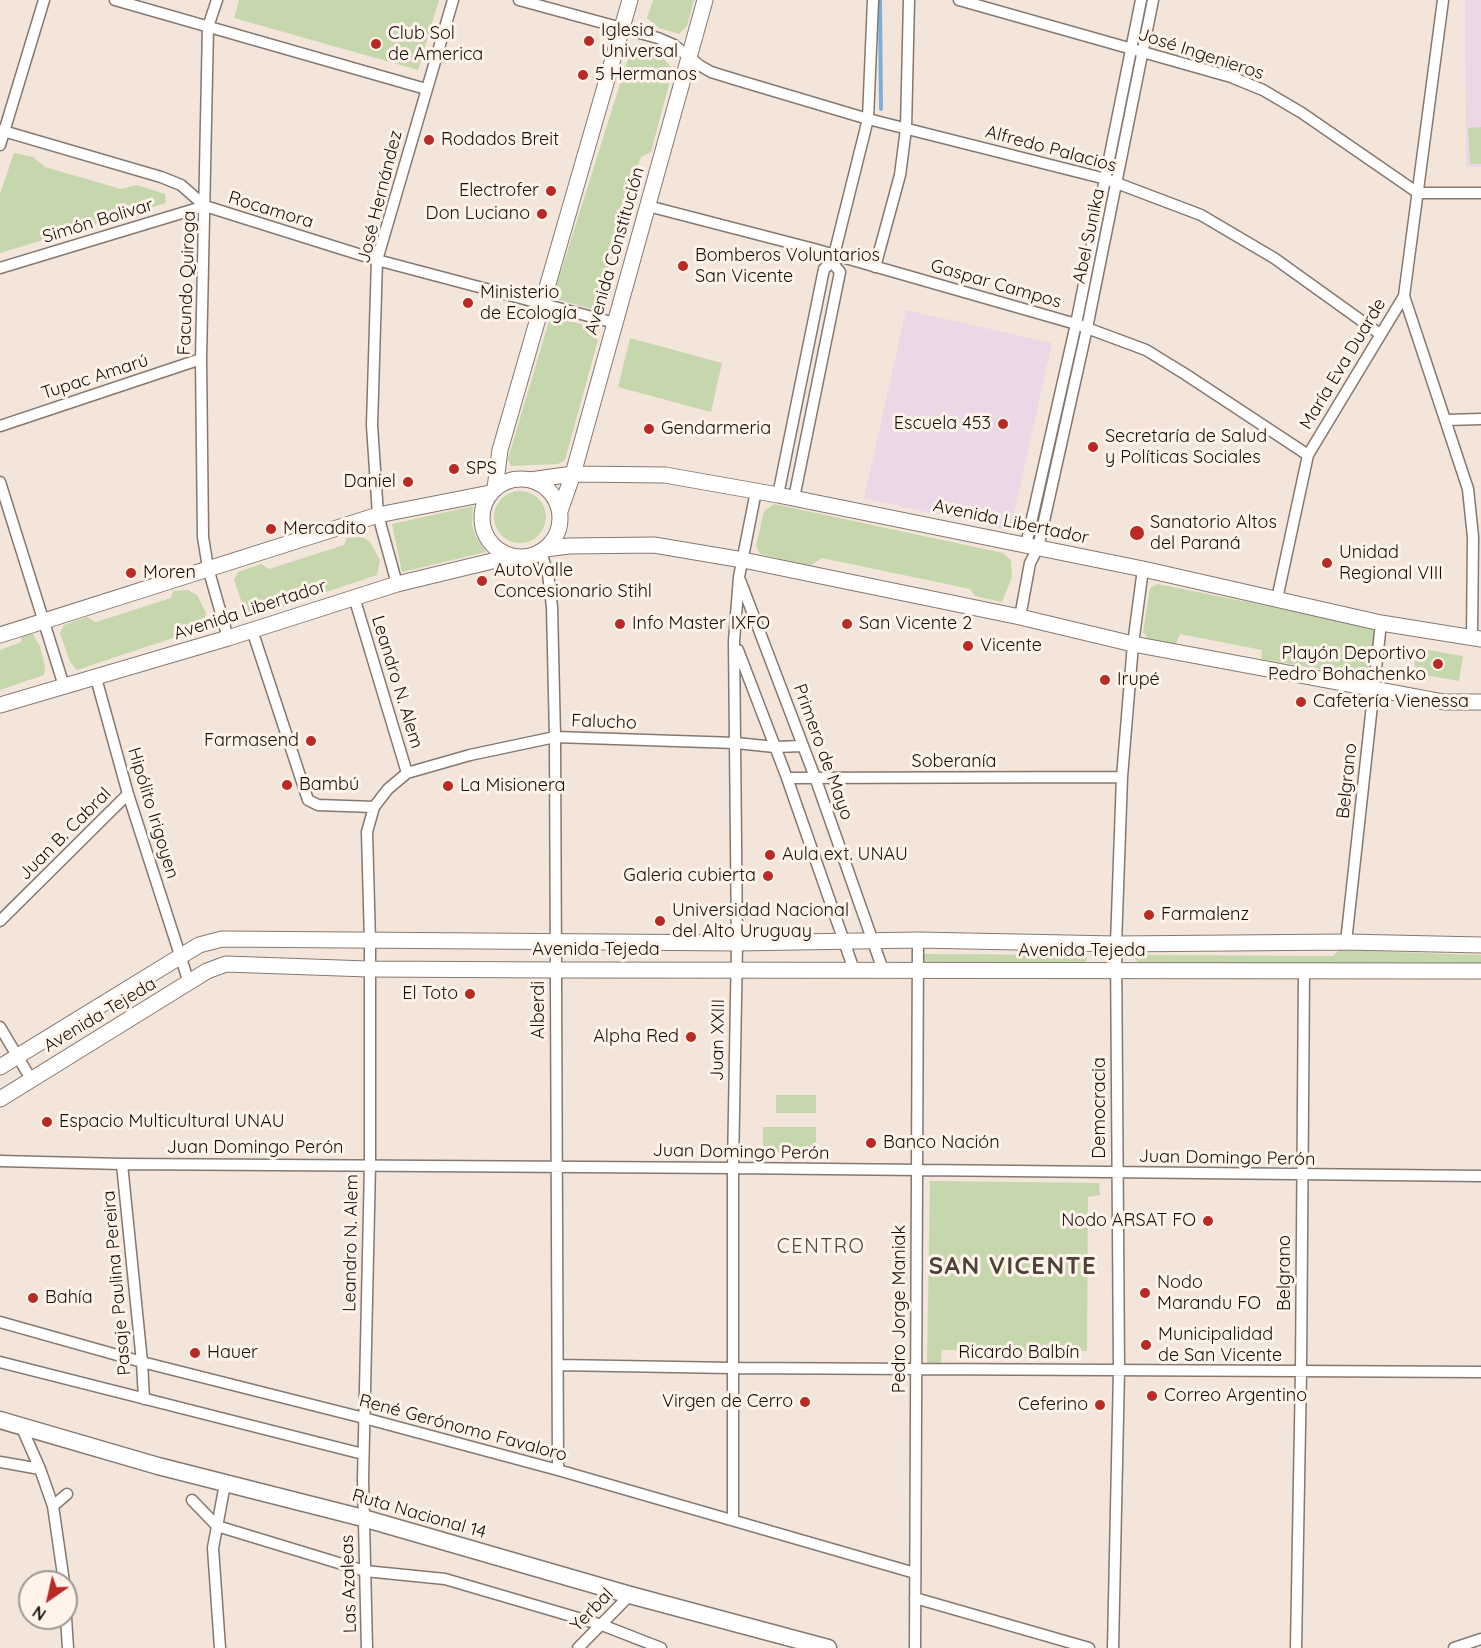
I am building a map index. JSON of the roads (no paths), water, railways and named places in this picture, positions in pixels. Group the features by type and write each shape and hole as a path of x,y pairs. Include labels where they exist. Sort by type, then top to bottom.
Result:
{"highway":[{"name":"Ruta Nacional 14","path":"0,1420 225,1484 363,1518 630,1595 828,1648"}],"main road":[{"path":"630,0 500,450 493,491 483,511 484,531 491,543 501,551 513,556 527,557 543,550 569,546 654,545 742,560 1020,617 1133,644 1443,702 1481,702"},
{"name":"Avenida Constitución","path":"560,511 573,474 705,0"},
{"name":"Avenida Libertador","path":"530,480 573,474 665,475 794,498 1143,569 1382,624 1476,638"},
{"path":"0,635 378,515 493,491 512,480 530,480 544,486 554,497 560,511 558,531 543,550"},
{"name":"Avenida Libertador","path":"0,705 228,638 397,584 513,556"},
{"name":"Avenida Tejeda","path":"0,1067 200,945 222,939 370,942 737,943 844,940 1116,944 1346,942 1481,945"},
{"name":"Avenida Tejeda","path":"0,1099 207,971 226,964 368,969 1481,971"}],"street":[{"path":"0,145 44,0"},
{"path":"115,0 426,89"},
{"name":"Facundo Quiroga","path":"217,0 208,27 201,359 203,537 208,568 228,638"},
{"name":"José Hernández","path":"397,584 378,515 372,425 377,260 453,0"},
{"name":"Alfredo Palacios","path":"519,0 658,38 675,45 711,72 868,119 1112,181 1202,215 1274,258 1380,334"},
{"path":"778,495 824,269 833,258 868,119 873,0"},
{"path":"875,267 900,175 906,129 909,0"},
{"name":"José Ingenieros","path":"959,0 1231,77 1263,90 1418,193"},
{"name":"Abel Sunika","path":"1112,181 1131,48 1141,0"},
{"name":"Abel Sunika","path":"1020,617 1032,546 1153,0"},
{"name":"María Eva Duarde","path":"1276,599 1308,455 1404,296 1443,0"},
{"name":"Rocamora","path":"3,130 171,181 181,185 205,207 377,260 615,323"},
{"path":"1418,193 1481,193"},
{"name":"Gaspar Campos","path":"648,206 1082,326 1146,350 1308,455"},
{"name":"Simón Bolivar","path":"0,268 205,207"},
{"path":"794,498 840,272 833,258"},
{"path":"1404,296 1468,489 1473,537 1476,638"},
{"name":"Tupac Amarú","path":"0,426 201,359"},
{"path":"1447,420 1481,419"},
{"path":"0,482 64,686"},
{"name":"Juan XXIII","path":"733,1520 733,1168 737,943 735,641 739,577 756,491"},
{"name":"Alberdi","path":"543,550 552,607 555,737 558,1470"},
{"name":"Democracia","path":"1113,1648 1119,1370 1116,944 1122,777 1133,644 1143,569"},
{"name":"Primero de Mayo","path":"739,577 816,780 883,970"},
{"name":"Leandro N. Alem","path":"354,597 407,774 388,789 374,807 368,832 370,1165 363,1518"},
{"name":"Belgrano","path":"1346,942 1382,624"},
{"path":"252,630 308,800 318,805 374,807"},
{"path":"735,641 787,778 854,970"},
{"name":"Hipólito Irigoyen","path":"96,678 128,795 189,983"},
{"name":"Falucho","path":"407,774 470,755 555,737 736,743 775,747 803,746"},
{"name":"Soberanía","path":"787,778 816,780 1122,777"},
{"name":"Juan B. Cabral","path":"0,921 128,795"},
{"name":"Pedro Jorge Maniak","path":"915,1648 918,940"},
{"name":"Belgrano","path":"1296,1648 1304,971"},
{"path":"0,1027 31,1079"},
{"name":"Juan Domingo Perón","path":"0,1161 1481,1176"},
{"name":"Pasaje Paulina Pereira","path":"122,1164 144,1399"},
{"name":"René Gerónomo Favaloro","path":"0,1322 142,1362 558,1470 915,1573"},
{"path":"0,1362 363,1454"},
{"name":"Ricardo Balbín","path":"558,1365 1481,1372"},
{"path":"21,1426 53,1506 62,1570"},
{"path":"0,1462 40,1469"},
{"path":"220,1648 213,1548 225,1484"},
{"path":"53,1506 67,1494"},
{"path":"192,1500 217,1526 365,1571 445,1579 602,1624 661,1648"},
{"name":"Las Azaleas","path":"363,1518 367,1648"},
{"name":"Yerbal","path":"578,1648 630,1595"},
{"path":"915,1598 1089,1648"},
{"path":"67,1630 68,1648"},
{"path":"1454,1648 1481,1639"}],"waterway":[{"path":"880,0 881,109"}],"place":[{"name":"Iglesia Universal","path":"589,41"},
{"name":"Club Sol de America","path":"376,44"},
{"name":"5 Hermanos","path":"583,75"},
{"name":"Rodados Breit","path":"429,140"},
{"name":"Electrofer","path":"551,191"},
{"name":"Don Luciano","path":"542,214"},
{"name":"Bomberos Voluntarios San Vicente","path":"683,266"},
{"name":"Ministerio de Ecología","path":"468,303"},
{"name":"Escuela 453","path":"1003,424"},
{"name":"Gendarmeria","path":"649,429"},
{"name":"Secretaría de Salud y Políticas Sociales","path":"1093,447"},
{"name":"SPS","path":"454,469"},
{"name":"Daniel","path":"408,482"},
{"name":"Mercadito","path":"271,529"},
{"name":"Sanatorio Altos del Paraná","path":"1137,533"},
{"name":"Unidad Regional VIII","path":"1327,563"},
{"name":"Moren","path":"131,573"},
{"name":"AutoValle Concesionario Stihl","path":"482,581"},
{"name":"Info Master IXFO","path":"620,624"},
{"name":"San Vicente 2","path":"847,624"},
{"name":"Vicente","path":"968,646"},
{"name":"Playón Deportivo Pedro Bohachenko","path":"1438,664"},
{"name":"Irupé","path":"1105,680"},
{"name":"Cafetería Vienessa","path":"1301,702"},
{"name":"Farmasend","path":"311,741"},
{"name":"Bambú","path":"287,785"},
{"name":"La Misionera","path":"448,786"},
{"name":"Aula ext. UNAU","path":"770,855"},
{"name":"Galeria cubierta","path":"768,876"},
{"name":"Farmalenz","path":"1149,915"},
{"name":"Universidad Nacional del Alto Uruguay","path":"660,921"},
{"name":"El Toto","path":"470,994"},
{"name":"Alpha Red","path":"691,1037"},
{"name":"Espacio Multicultural UNAU","path":"47,1122"},
{"name":"Banco Nación","path":"871,1143"},
{"name":"Nodo ARSAT FO","path":"1208,1221"},
{"name":"Nodo Marandu FO","path":"1145,1293"},
{"name":"Bahía","path":"33,1298"},
{"name":"Municipalidad de San Vicente","path":"1146,1345"},
{"name":"Hauer","path":"195,1353"},
{"name":"Correo Argentino","path":"1152,1396"},
{"name":"Virgen de Cerro","path":"805,1402"},
{"name":"Ceferino","path":"1100,1405"}],"district":[{"name":"CENTRO","path":"821,1247"},
{"name":"SAN VICENTE","path":"1013,1267"}]}
